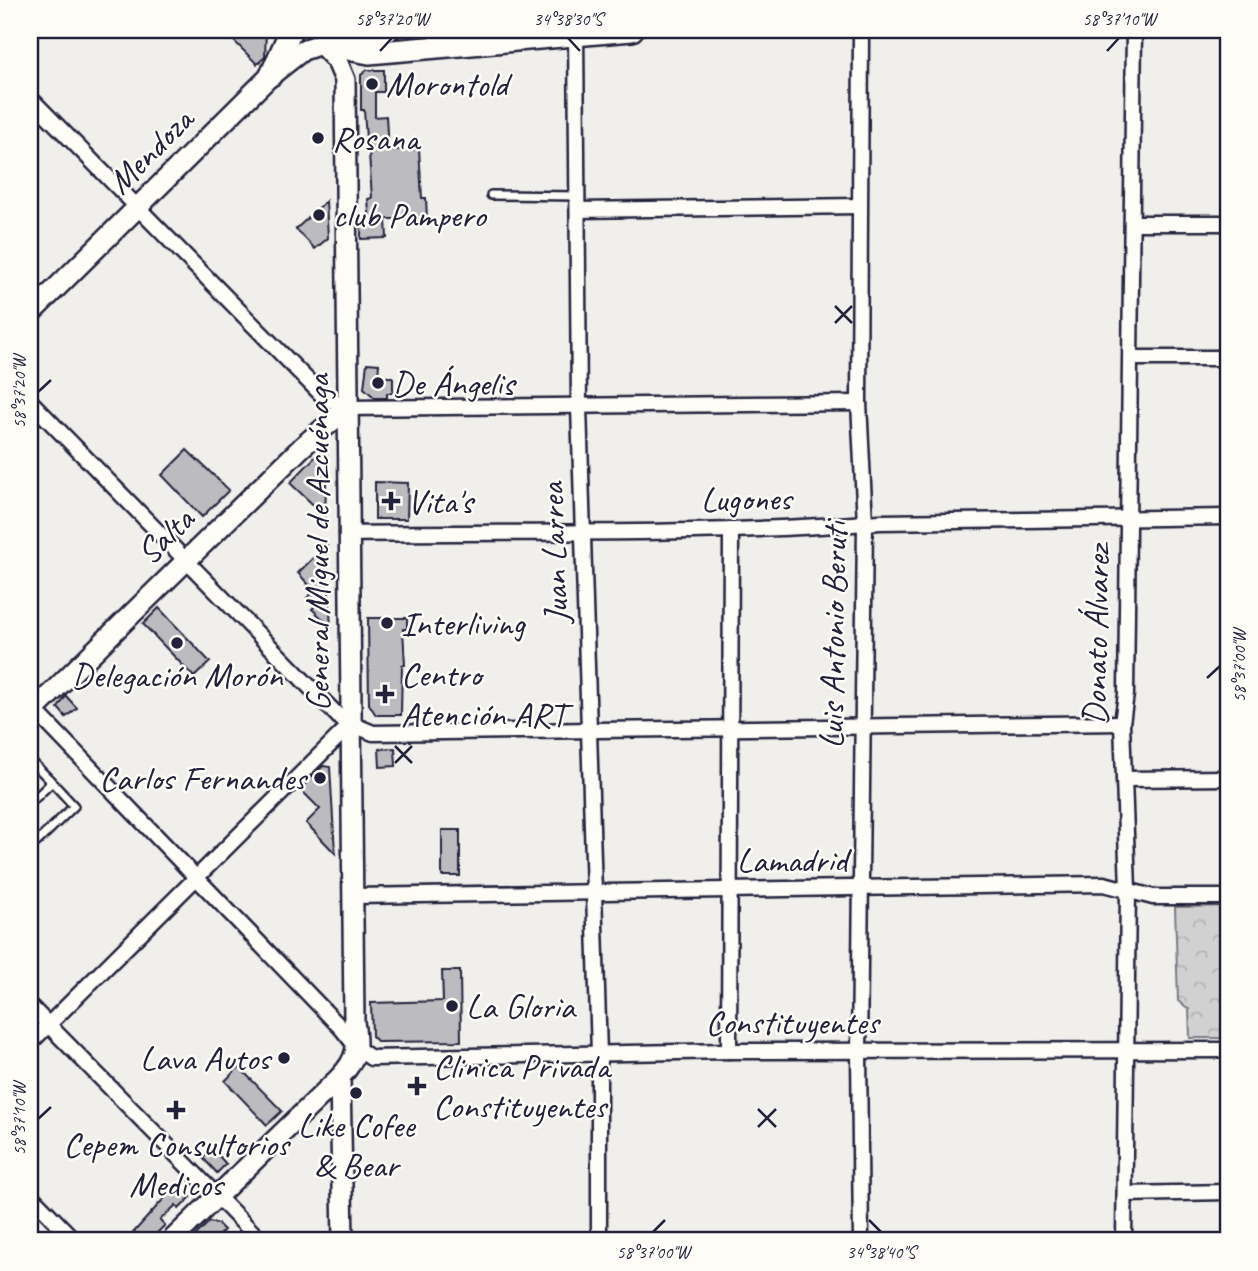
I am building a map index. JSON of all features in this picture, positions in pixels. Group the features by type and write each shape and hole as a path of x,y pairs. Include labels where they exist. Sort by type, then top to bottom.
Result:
{"main road":[{"path":"271,75 291,30"},
{"path":"317,34 388,30"},
{"path":"317,34 369,53 632,30"}],"street":[{"name":"Luis Antonio Beruti","path":"861,30 859,403 865,523 861,725 863,889 859,1053 861,1241"},
{"name":"Donato Álvarez","path":"1124,1241 1128,889 1122,723 1126,694 1134,223 1134,30"},
{"name":"Juan Larrea","path":"576,33 579,407 599,1054 599,1241"},
{"name":"Mendoza","path":"30,314 271,75 303,50 317,34"},
{"name":"General Miguel de Azcuénaga","path":"317,34 337,61 345,80 347,534 354,1022 358,1049"},
{"path":"30,98 323,396 347,408 859,403"},
{"path":"578,203 859,206"},
{"path":"1134,223 1228,223"},
{"path":"1131,358 1228,358"},
{"path":"30,401 350,725 373,733 730,726 1122,723"},
{"name":"Salta","path":"31,709 347,408"},
{"name":"Lugones","path":"347,534 732,530 845,527 865,523 1228,517"},
{"path":"729,1051 732,530"},
{"path":"31,709 197,877 358,1049 354,1062 340,1077 171,1241"},
{"path":"30,1044 350,725"},
{"path":"1124,779 1228,778"},
{"name":"Lamadrid","path":"354,897 1104,884 1153,897 1228,897"},
{"path":"30,1006 261,1241"},
{"name":"Constituyentes","path":"358,1049 371,1058 729,1051 859,1053 1228,1050"},
{"path":"340,1077 342,1241"},
{"path":"1125,1194 1228,1192"},
{"path":"30,1195 75,1241"}],"lane":[{"path":"491,195 578,203"},
{"path":"30,760 74,806 37,842 30,838"},
{"path":"30,803 50,780"}],"green space":[{"path":"468,30 560,30 374,45 375,37"},
{"path":"1228,906 1228,1038 1190,1038 1189,1009 1178,1001 1175,907"}],"building":[{"path":"223,30 266,30 265,57 257,64"},
{"path":"367,70 384,70 384,92 375,92 375,117 386,116 388,150 419,149 422,198 426,198 427,219 386,219 387,238 361,239 361,224 370,224 368,199 372,198 368,139 364,110 361,110 361,75"},
{"name":"club Pampero","path":"326,201 328,238 315,249 296,229"},
{"name":"De Ángelis","path":"367,363 379,364 378,377 393,377 393,393 387,393 387,398 375,398 364,388"},
{"path":"187,450 229,490 202,517 162,475"},
{"path":"318,454 327,455 325,516 290,483"},
{"name":"Vita's","path":"375,482 408,483 407,519 375,519"},
{"path":"327,544 331,627 312,609 315,606 307,598 312,593 306,588 309,585 298,573"},
{"name":"Delegación Morón","path":"159,608 210,662 194,677 143,624"},
{"path":"368,618 407,618 407,629 403,629 405,665 402,665 401,715 376,715 369,704"},
{"path":"66,696 77,708 66,717 58,708"},
{"path":"395,748 396,766 380,767 379,749"},
{"path":"323,766 330,767 335,853 306,823 320,809 300,789"},
{"path":"442,830 460,830 460,876 442,876"},
{"path":"442,971 460,971 461,1041 378,1042 372,1036 371,1003 443,1001"},
{"path":"239,1067 282,1111 267,1125 225,1081"},
{"path":"213,1149 226,1164 217,1173 203,1158"},
{"path":"177,1184 191,1197 179,1209 176,1205 160,1220 165,1225 149,1241 141,1241 133,1233"},
{"path":"209,1222 218,1224 224,1230 213,1241 190,1241"}],"place":[{"name":"Morontold","path":"372,84"},
{"name":"Rosana","path":"318,138"},
{"name":"club Pampero","path":"319,215"},
{"name":"De Ángelis","path":"378,383"},
{"name":"Vita's","path":"391,501"},
{"name":"Interliving","path":"387,623"},
{"name":"Delegación Morón","path":"177,643"},
{"name":"Centro Atención ART","path":"385,694"},
{"name":"Carlos Fernandes","path":"320,778"},
{"name":"La Gloria","path":"452,1006"},
{"name":"Lava Autos","path":"284,1058"},
{"name":"Clinica Privada Constituyentes","path":"417,1086"},
{"name":"Like Cofee & Bear","path":"356,1093"},
{"name":"Cepem Consultorios Medicos","path":"176,1110"}]}
